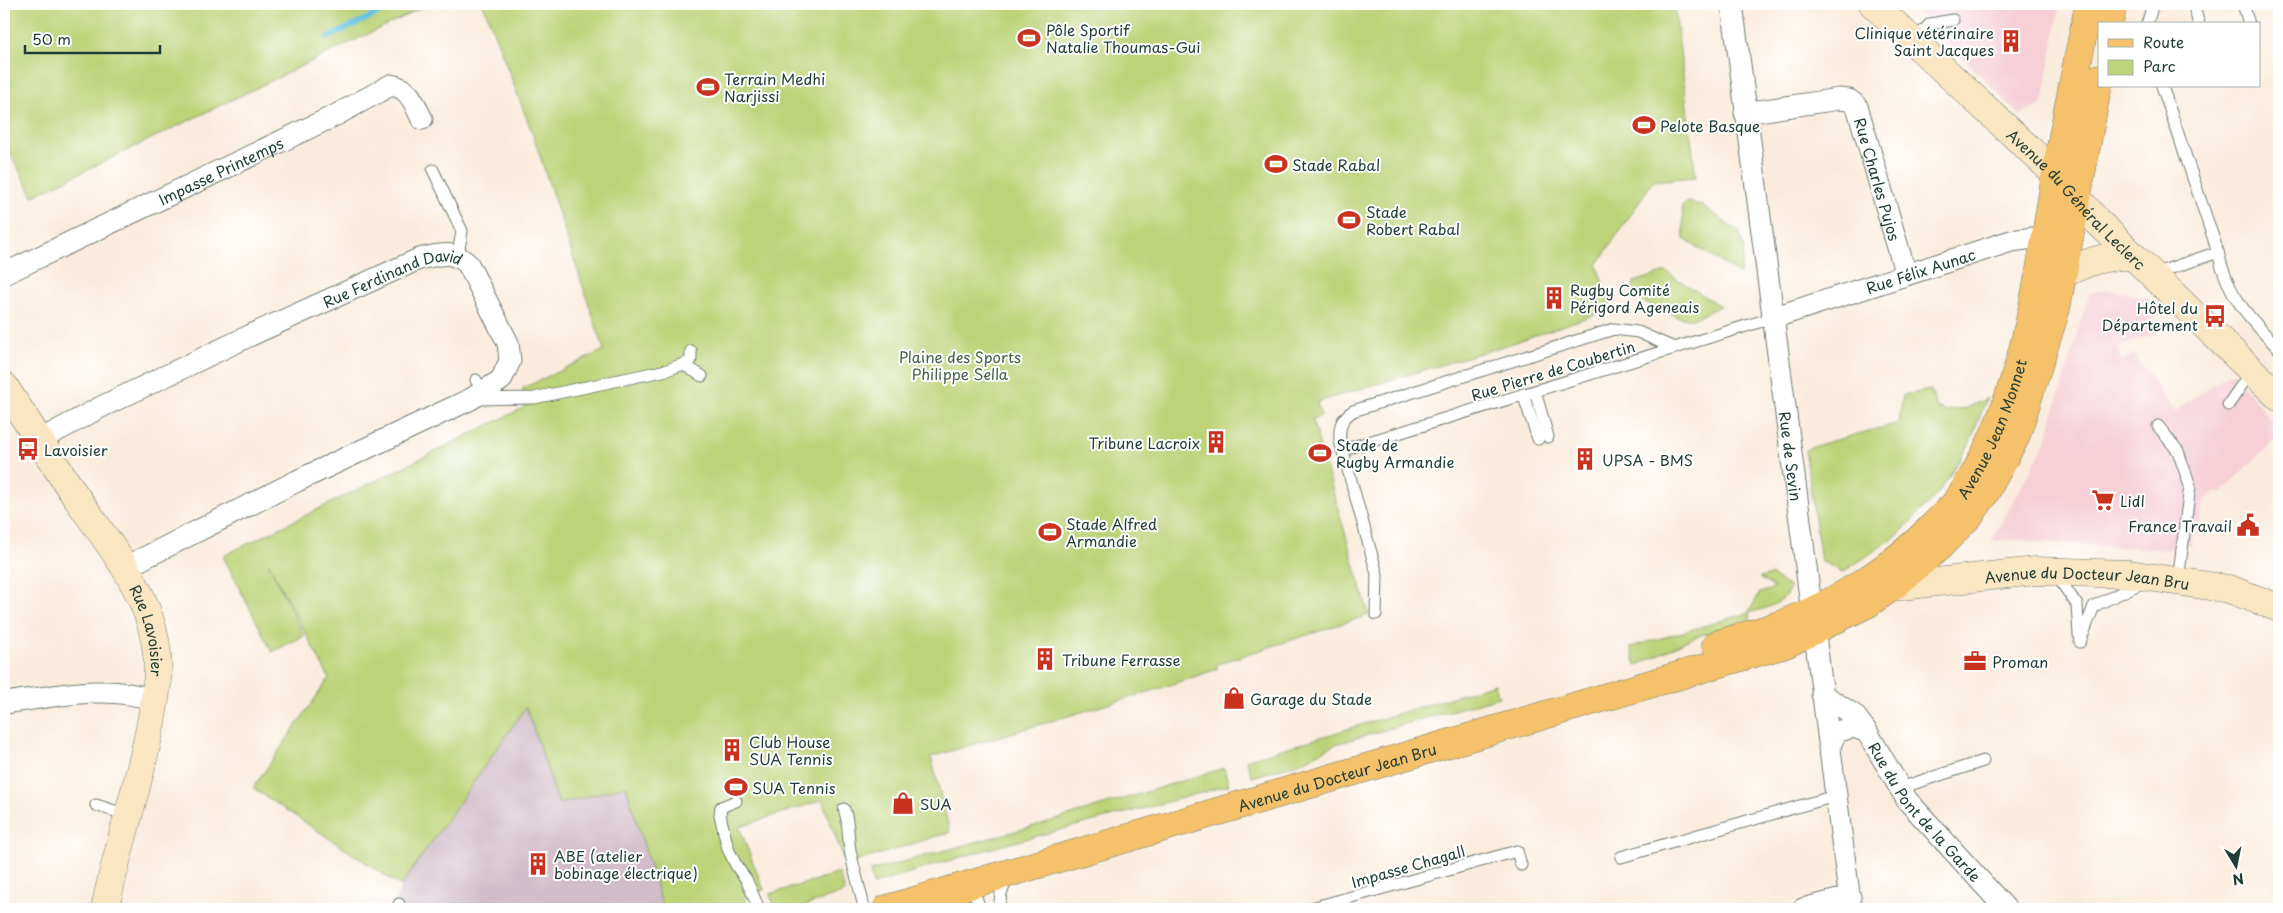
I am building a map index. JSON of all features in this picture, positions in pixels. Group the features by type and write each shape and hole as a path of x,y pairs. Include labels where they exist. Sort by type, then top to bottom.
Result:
{"main road":[{"name":"Avenue Jean Monnet","path":"1656,682 1702,650 1782,624 1814,620 1867,604 1892,587 1940,546 1984,495 2016,436 2056,310 2063,274 2056,174 2089,4"},
{"path":"2109,22 2113,4"},
{"name":"Avenue Jean Monnet","path":"1786,644 1864,581 1903,554 1957,501 1985,455 2007,403 2059,237 2078,199 2098,84"},
{"name":"Avenue du Docteur Jean Bru","path":"888,909 976,897 1010,873 1786,644"}],"street":[{"name":"Rue de Sevin","path":"1732,4 1772,318 1814,620 1828,748 1850,903"},
{"name":"Avenue du Général Leclerc","path":"1881,6 1913,42 2056,174 2097,221 2132,256 2154,274 2193,316 2279,397"},
{"name":"Impasse Printemps","path":"4,274 338,114 391,85 399,86 411,96 422,119"},
{"name":"Rue Charles Pujos","path":"1745,113 1839,99 1849,100 1857,106 1906,276"},
{"name":"Rue Félix Aunac","path":"1772,318 2011,241 2059,237"},
{"name":"Rue Ferdinand David","path":"40,440 101,407 251,335 420,259 444,254 458,255 468,264 508,343 510,361 505,374 477,391 126,567"},
{"path":"2063,274 2091,260 2114,255 2132,256"},
{"name":"Rue Lavoisier","path":"4,386 126,567 149,615 155,636 157,670 146,748 127,816 105,909"},
{"name":"Avenue du Docteur Jean Bru","path":"1892,587 2036,572 2129,574 2242,593 2279,608"},
{"path":"4,703 102,691 141,695 154,700"},
{"name":"Rue du Pont de la Garde","path":"1822,694 1854,714 1867,732 1907,800 2006,909"},
{"name":"Rue du Pont de la Garde","path":"1828,748 1836,732 1844,728 1854,727 1867,732"},
{"path":"1803,909 1850,903"}],"lane":[{"path":"2148,22 2153,4"},
{"path":"2193,4 2198,22"},
{"path":"2243,4 2248,22"},
{"path":"1913,42 1930,24 1953,20"},
{"path":"2163,88 2218,252 2222,273 2235,299 2279,349"},
{"path":"433,170 462,231 458,255"},
{"path":"2154,274 2218,252"},
{"name":"Rue Pierre de Coubertin","path":"1343,450 1772,318"},
{"path":"1376,614 1377,574 1343,450 1339,430 1344,416 1353,411 1614,329 1638,332 1674,348"},
{"path":"477,391 534,398 684,365 691,360 692,350"},
{"path":"684,365 702,376"},
{"path":"2228,405 2252,370"},
{"path":"1524,394 1543,438 1535,391"},
{"path":"2054,572 2077,605 2080,642 2094,606 2165,580 2190,486 2178,451 2158,426"},
{"path":"1900,788 1983,761"},
{"path":"1621,857 1835,796"},
{"path":"736,800 721,808 720,815 728,849 737,867 746,879 759,909"},
{"path":"96,806 127,816"},
{"path":"844,809 848,819 851,857 864,909"},
{"name":"Impasse Chagall","path":"1308,909 1517,851 1521,865"},
{"path":"999,909 1004,886 1010,873"}],"shaded area":[{"path":"1909,4 2060,4 2043,104 2020,115"},
{"path":"2107,289 2149,298 2155,333 2118,348 2121,361 2134,354 2175,412 2232,372 2276,426 2271,428 2277,435 2221,493 2215,492 2203,503 2200,531 2192,531 2191,545 2164,550 2014,540 1991,541 2045,444 2089,293"},
{"path":"526,706 626,786 663,909 392,909 401,886"}],"green space":[{"path":"4,4 430,4 33,196 4,142"},
{"name":"Plaine des Sports Philippe Sella","path":"483,4 1674,4 1696,177 1653,181 1597,265 1611,309 1507,345 1317,402 1321,416 1312,419 1369,615 1217,664 1217,669 1155,690 931,757 950,832 846,865 822,800 739,827 764,890 745,896 748,909 663,909 626,786 559,804 526,707 401,886 253,788 329,678 268,563 304,636 272,652 223,556 525,407 523,388 604,350 533,135"},
{"path":"1689,202 1701,205 1739,232 1744,249 1740,274 1684,239 1682,205"},
{"path":"1666,272 1720,306 1695,318 1681,318 1643,302 1633,289 1634,282"},
{"path":"1931,390 1936,406 1944,411 1967,408 1987,398 1969,445 1939,492 1899,534 1843,572 1821,561 1805,450 1899,423 1903,395"},
{"path":"1771,575 1790,587 1778,602 1749,613 1750,619 1692,638 1636,666 1631,647 1748,613 1760,593 1775,588 1759,578"},
{"path":"1495,684 1499,697 1336,744 1299,763 1252,777 1246,760"},
{"path":"1224,768 1229,785 1006,844 873,885 870,871 1045,823"},
{"path":"839,873 845,892 796,909 775,909 770,894"}],"waterway":[{"path":"327,38 397,4"}],"place":[{"name":"Pôle Sportif Natalie Thoumas-Gui","path":"1029,38"},
{"name":"Clinique vétérinaire Saint Jacques","path":"2011,41"},
{"name":"Terrain Medhi Narjissi","path":"708,87"},
{"name":"Pelote Basque","path":"1644,125"},
{"name":"Stade Rabal","path":"1276,164"},
{"name":"Stade Robert Rabal","path":"1349,220"},
{"name":"Rugby Comité Périgord Ageneais","path":"1554,298"},
{"name":"Hôtel du Département","path":"2215,316"},
{"name":"Tribune Lacroix","path":"1216,442"},
{"name":"Lavoisier","path":"28,449"},
{"name":"Stade de Rugby Armandie","path":"1320,453"},
{"name":"UPSA - BMS","path":"1585,459"},
{"name":"Lidl","path":"2103,500"},
{"name":"France Travail","path":"2248,525"},
{"name":"Stade Alfred Armandie","path":"1050,532"},
{"name":"Tribune Ferrasse","path":"1045,659"},
{"name":"Proman","path":"1975,661"},
{"name":"Garage du Stade","path":"1234,698"},
{"name":"Club House SUA Tennis","path":"732,750"},
{"name":"SUA Tennis","path":"736,787"},
{"name":"SUA","path":"903,803"},
{"name":"ABE (atelier bobinage électrique)","path":"538,864"}]}
